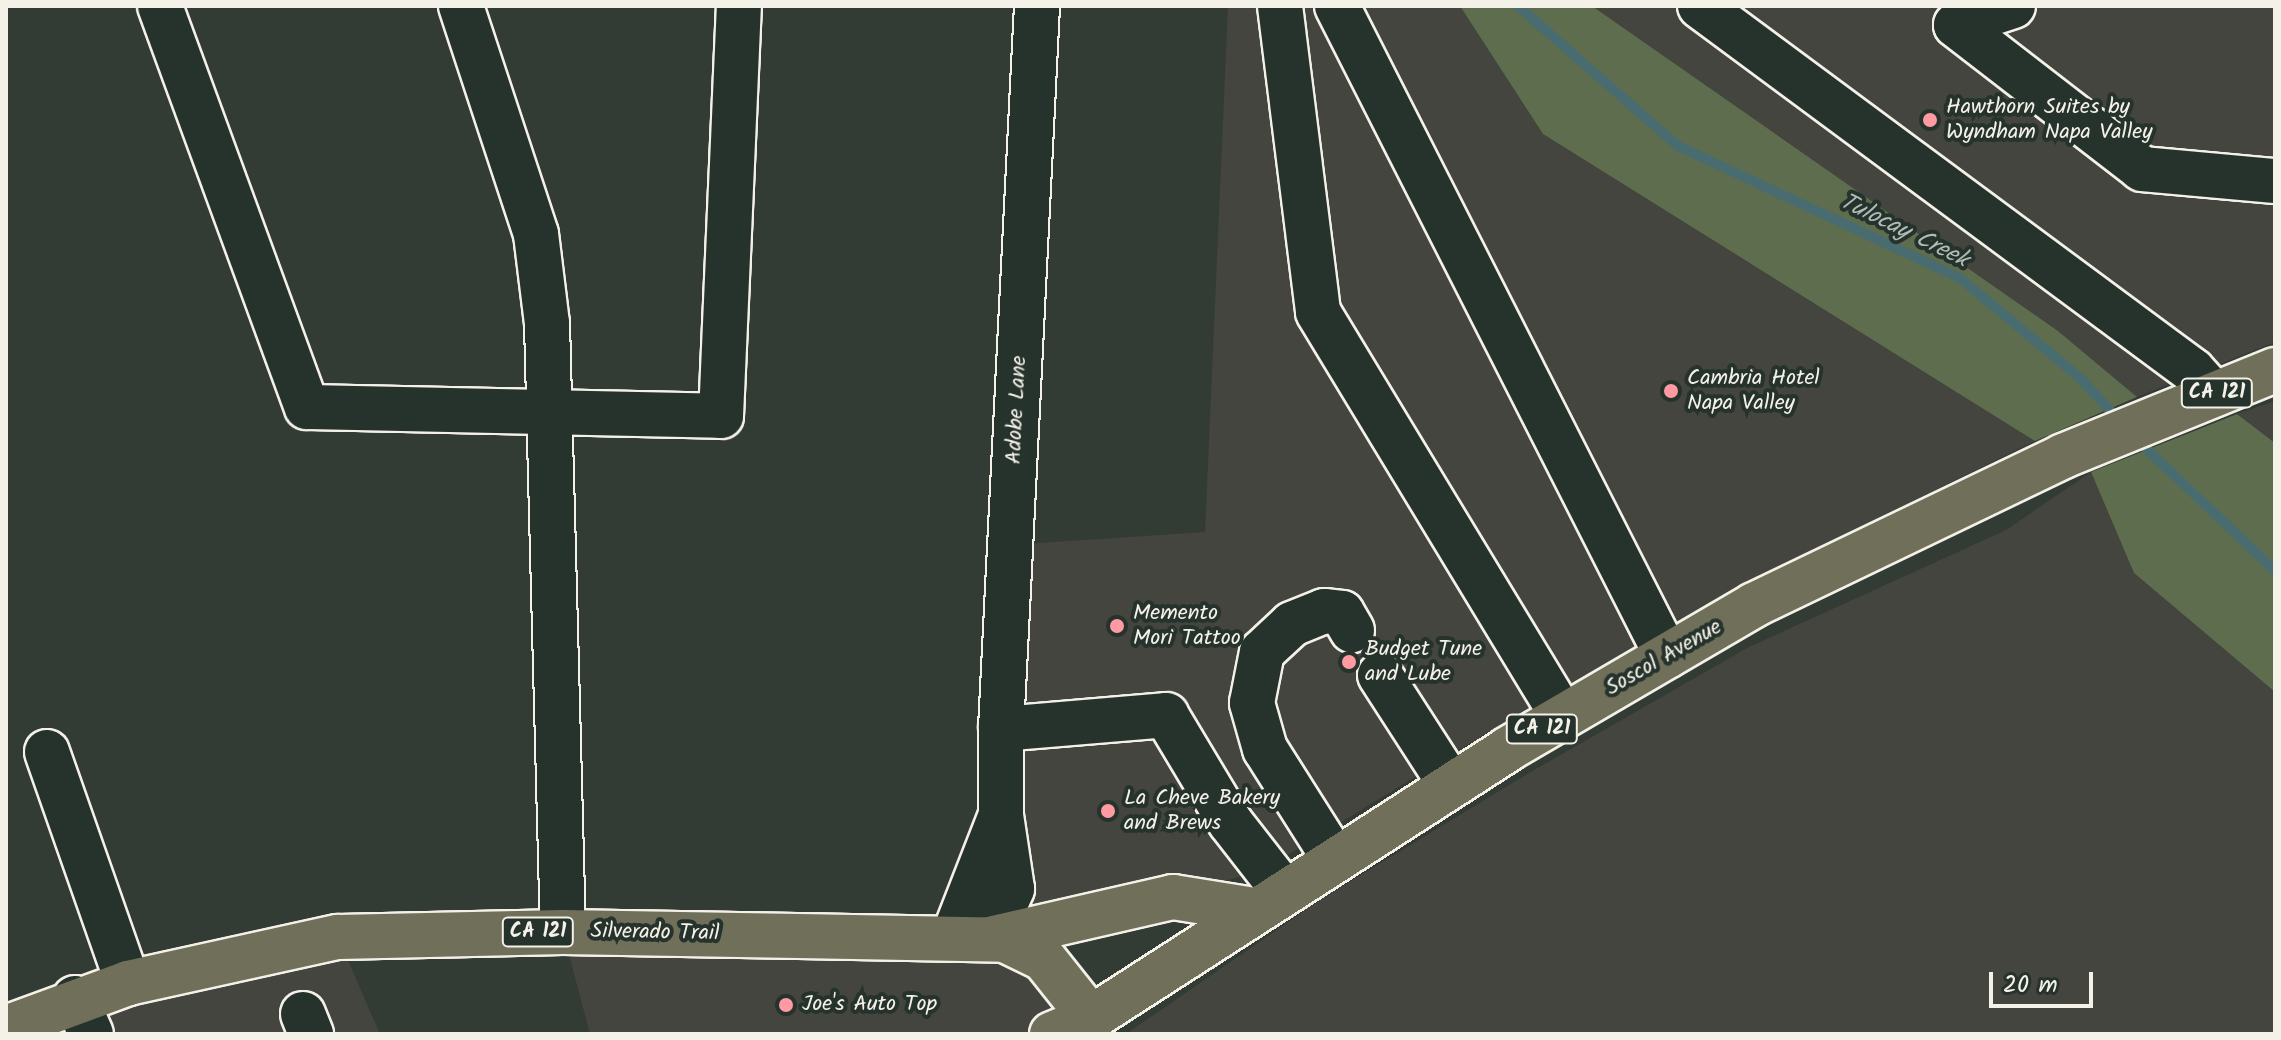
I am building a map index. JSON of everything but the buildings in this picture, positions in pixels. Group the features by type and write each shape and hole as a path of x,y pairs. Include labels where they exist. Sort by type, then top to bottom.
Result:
{"main road":[{"name":"Soscol Avenue","path":"1076,1029 1334,858 1563,717 1754,605 2063,456 2275,370"},
{"path":"972,938 1173,897 1268,900"},
{"name":"Silverado Trail","path":"6,1028 83,1016 128,983 338,937 563,932 972,938 1036,953 1076,1029"}],"street":[{"path":"160,6 307,407 721,416 739,6"},
{"path":"461,6 536,234 546,414 563,932"},
{"name":"Adobe Lane","path":"972,938 1012,889 1001,815 1001,729 1037,6"},
{"path":"1280,6 1318,312 1563,717"},
{"path":"1337,6 1667,656"},
{"path":"1700,6 2193,371 2214,394"},
{"path":"1942,16 2013,6"},
{"path":"1942,16 2142,169 2275,181"},
{"path":"1334,858 1265,749 1252,703 1262,652 1292,624 1324,611 1342,613 1352,630"},
{"path":"1380,675 1451,785"},
{"path":"1001,729 1166,715 1230,822 1268,900"},
{"path":"47,752 128,983"}],"shaded area":[{"path":"1228,6 1460,6 1543,134 2035,441 1811,551 1547,696 1260,872 994,938 1083,1002 1040,1034 590,1034 563,932 990,938 1010,545 1205,532"},
{"path":"1592,6 2275,6 2275,342 2137,397 2058,331"},
{"path":"2275,401 2275,443 2237,414"},
{"path":"2091,472 2134,573 2275,692 2275,1034 1126,1034 1323,898 1529,773 1749,647 2006,530"},
{"path":"338,937 380,1034 6,1034"}],"green space":[{"path":"1460,6 1592,6 2058,331 2137,397 2035,441 1543,134"},
{"path":"2237,414 2275,443 2275,692 2134,573 2091,472"}],"waterway":[{"name":"Tulocay Creek","path":"1518,6 1678,146 1960,278 2079,377 2119,420"},
{"name":"Tulocay Creek","path":"2135,438 2275,571"}],"place":[{"name":"Hawthorn Suites by Wyndham Napa Valley","path":"1930,120"},
{"name":"Cambria Hotel Napa Valley","path":"1671,391"},
{"name":"Memento Mori Tattoo","path":"1117,626"},
{"name":"Budget Tune and Lube","path":"1349,662"},
{"name":"La Cheve Bakery and Brews","path":"1108,811"},
{"name":"Joe's Auto Top","path":"786,1005"}]}
